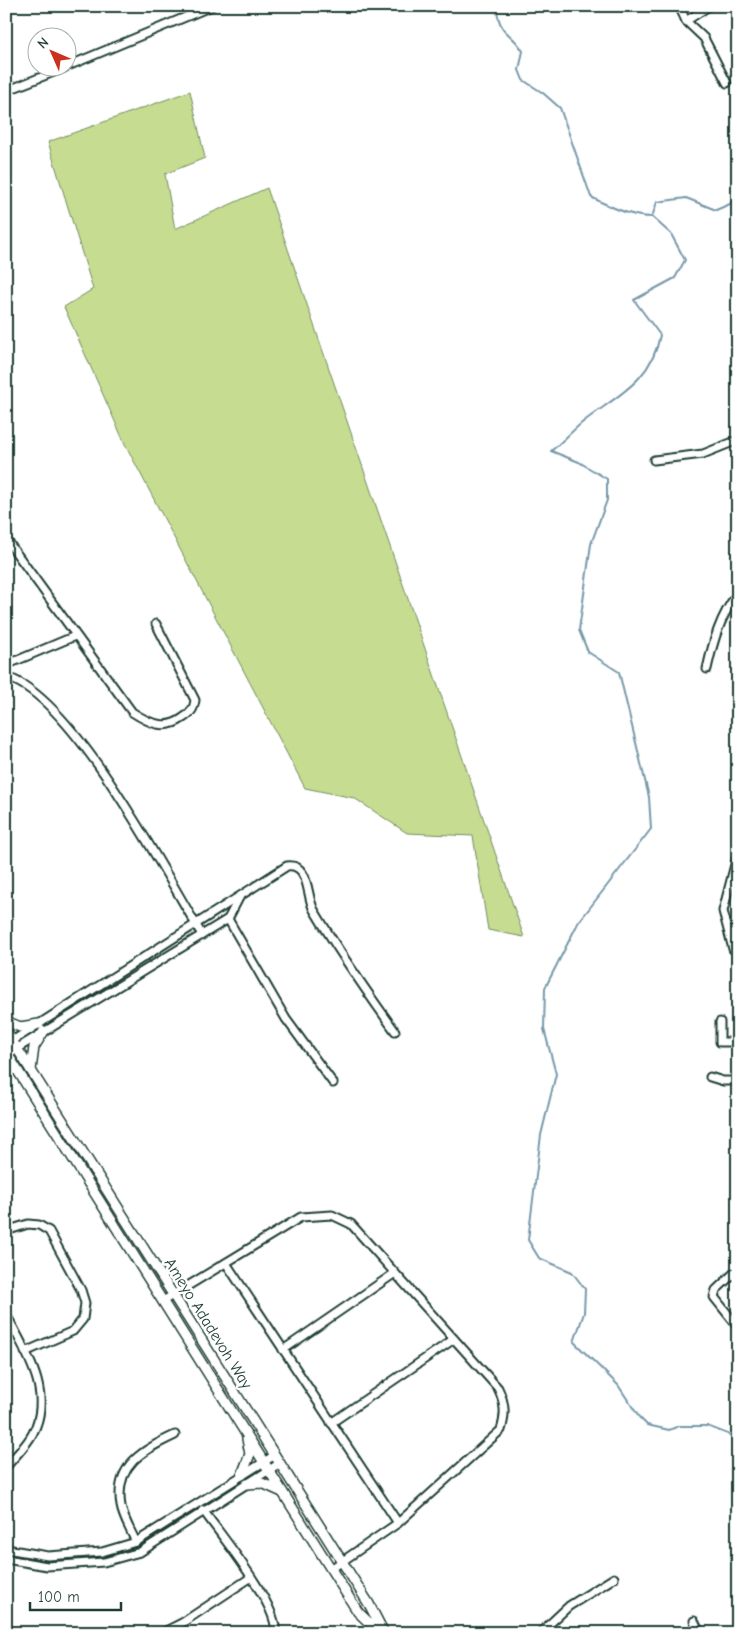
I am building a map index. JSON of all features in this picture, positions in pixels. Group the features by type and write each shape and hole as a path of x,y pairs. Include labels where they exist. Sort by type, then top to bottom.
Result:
{"street":[{"path":"78,62 212,6"},
{"path":"679,6 686,21 704,38 728,83"},
{"path":"686,21 710,6"},
{"path":"6,91 39,78"},
{"path":"654,460 703,454 738,440"},
{"path":"6,539 132,712 145,720 162,726 175,724 191,713 195,700 156,624"},
{"path":"707,669 714,637 730,603 738,593"},
{"path":"6,665 75,636"},
{"path":"6,677 14,679 34,692 75,736 121,798 202,935"},
{"path":"738,853 723,911 729,940 733,949 738,949"},
{"path":"10,1048 288,866 299,868 306,879 310,903 343,959 395,1031"},
{"path":"6,1021 20,1027 42,1028 228,919 239,897"},
{"path":"228,919 286,1019 333,1083"},
{"path":"720,1022 720,1042 738,1042"},
{"path":"31,1070 34,1047 42,1028"},
{"name":"Ameyo Adadevoh Way","path":"6,1031 10,1048 163,1301 358,1612 382,1633"},
{"name":"Ameyo Adadevoh Way","path":"10,1048 31,1070 369,1604 382,1633"},
{"path":"710,1077 723,1081 738,1081"},
{"path":"163,1301 302,1218 332,1215 351,1224 498,1388 504,1401 506,1416 501,1430 398,1523 331,1569"},
{"path":"6,1231 28,1224 39,1225 49,1231 81,1290 85,1303 83,1319 73,1331 25,1352"},
{"path":"226,1263 398,1523"},
{"path":"734,1272 716,1290 714,1297 738,1327"},
{"path":"283,1350 395,1273"},
{"path":"6,1314 41,1388 41,1408 32,1434 7,1464"},
{"path":"331,1424 454,1339"},
{"path":"242,1475 250,1454 245,1432"},
{"path":"136,1542 121,1507 120,1484 127,1467 142,1452 175,1435"},
{"path":"6,1549 48,1556 102,1552 136,1542 275,1455"},
{"path":"6,1560 47,1566 104,1562 140,1552 280,1463"},
{"path":"247,1484 262,1483 284,1493"},
{"path":"199,1503 269,1605 276,1627 275,1633"},
{"path":"162,1633 182,1623 250,1578"},
{"path":"540,1633 569,1606 614,1578"},
{"path":"694,1621 700,1633"}],"green space":[{"path":"190,91 205,158 165,174 175,229 267,188 524,937 488,930 473,836 407,833 354,798 305,788 125,444 64,307 93,289 48,142"}],"waterway":[{"path":"496,6 500,24 523,51 519,70 523,80 543,93 560,108 591,197 629,213 651,217"},
{"path":"738,193 730,204 716,210 686,198 657,202 652,217 671,234 685,260 675,278 634,300 660,335 656,351 641,376 631,386 583,422 551,451 579,462 607,479 607,500 591,544 579,630 588,652 619,672 649,797 651,829 578,923 545,988 544,1029 556,1074 541,1135 528,1240 539,1258 572,1272 585,1289 584,1313 574,1342 618,1385 639,1417 647,1425 669,1430 679,1426 707,1426 738,1438"}]}
